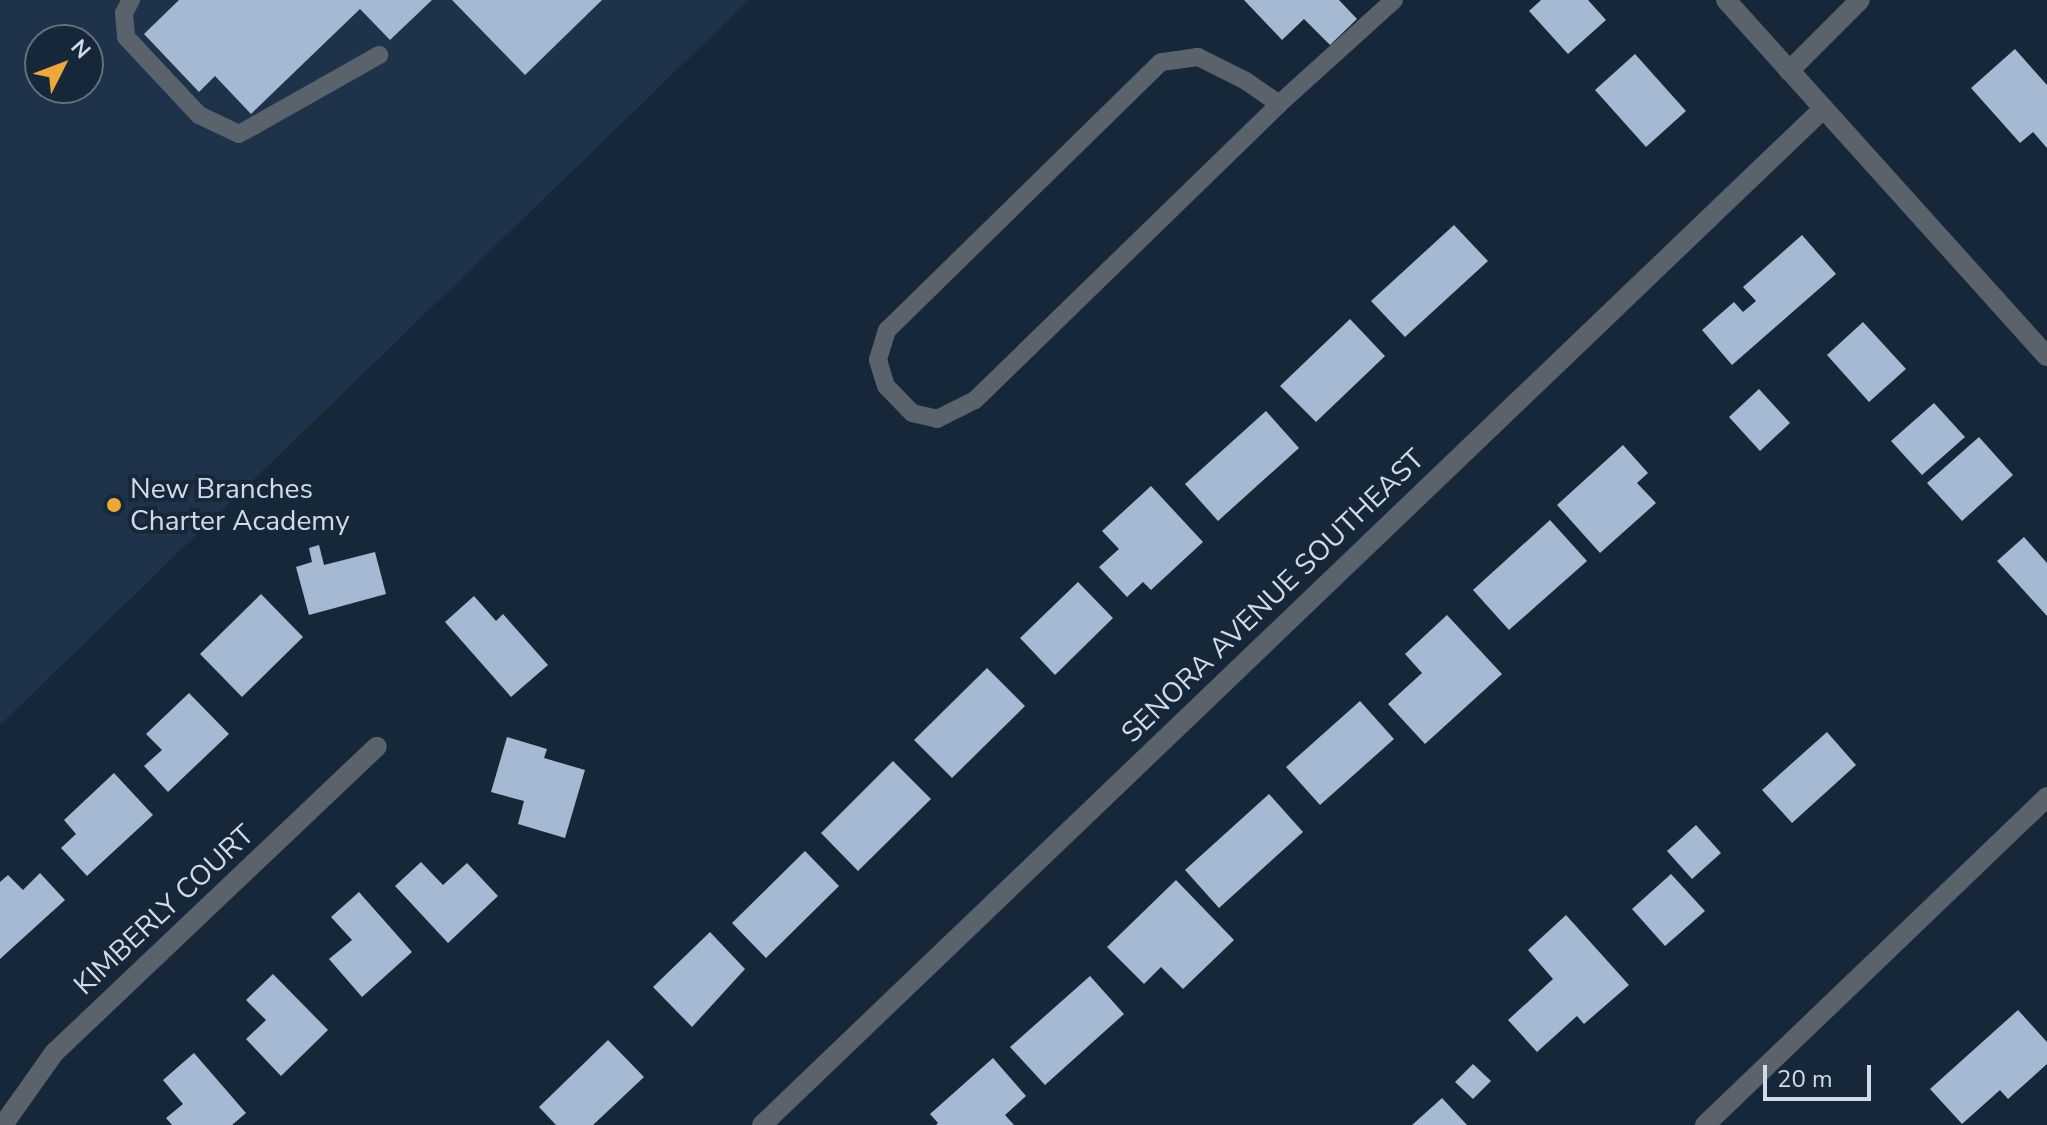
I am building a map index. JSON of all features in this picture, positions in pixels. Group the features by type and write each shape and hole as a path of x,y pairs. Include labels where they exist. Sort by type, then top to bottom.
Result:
{"street":[{"path":"1726,0 2047,356"},
{"path":"1789,71 1860,0"},
{"name":"SENORA AVENUE SOUTHEAST","path":"762,1125 1824,108"},
{"name":"KIMBERLY COURT","path":"3,1125 54,1053 377,747"},
{"path":"1705,1125 2047,797"}],"lane":[{"path":"131,0 124,13 126,37 199,115 239,134 379,55"},
{"path":"1279,104 1246,81 1198,57 1161,62 887,330 878,360 886,386 912,413 937,419 975,400 1279,104 1394,0"}],"shaded area":[{"name":"New Branches Charter Academy","path":"0,0 749,0 0,725"}],"building":[{"path":"179,0 432,0 390,40 360,9 251,114 215,76 199,92 144,34"},
{"path":"452,0 602,0 525,75"},
{"path":"1244,0 1339,0 1357,19 1330,45 1304,19 1282,40"},
{"path":"1541,0 1588,0 1606,20 1568,54 1529,11"},
{"path":"2015,49 2047,85 2047,148 2033,132 2020,143 1971,88"},
{"path":"1635,54 1686,111 1646,147 1595,90"},
{"path":"1454,225 1488,261 1405,337 1371,301"},
{"path":"1802,235 1836,274 1732,365 1702,330 1734,302 1743,312 1756,301 1743,287"},
{"path":"1350,319 1385,356 1316,422 1280,386"},
{"path":"1863,322 1906,369 1869,402 1827,355"},
{"path":"1759,389 1790,423 1760,451 1729,417"},
{"path":"1934,403 1965,437 1922,475 1891,441"},
{"path":"1266,411 1299,448 1218,521 1185,484"},
{"path":"1979,437 2013,475 1962,521 1927,483"},
{"path":"1623,445 1648,473 1637,483 1656,503 1600,553 1557,505"},
{"path":"1151,486 1203,542 1151,590 1143,582 1127,597 1099,567 1119,549 1102,531"},
{"path":"1550,520 1587,561 1509,630 1473,590"},
{"path":"2024,537 2047,563 2047,616 1997,561"},
{"path":"319,545 324,565 375,552 386,594 309,615 296,567 312,562 309,548"},
{"path":"1078,582 1113,618 1055,675 1020,638"},
{"path":"261,594 303,637 242,697 200,654"},
{"path":"474,596 496,621 503,614 548,665 511,697 445,622"},
{"path":"1447,615 1502,674 1425,744 1388,704 1422,673 1405,654"},
{"path":"987,668 1025,706 952,778 914,740"},
{"path":"189,693 229,734 168,792 144,766 162,750 146,734"},
{"path":"1360,701 1394,739 1320,805 1286,767"},
{"path":"1827,732 1856,765 1792,823 1762,790"},
{"path":"507,737 547,749 544,758 585,770 565,838 518,824 524,801 491,792"},
{"path":"893,761 931,799 858,871 821,833"},
{"path":"114,773 153,815 87,876 61,848 76,834 64,820"},
{"path":"1269,794 1303,832 1219,908 1185,870"},
{"path":"1696,825 1721,853 1692,879 1667,851"},
{"path":"805,851 839,886 766,958 732,923"},
{"path":"421,862 443,885 467,863 498,896 448,943 395,886"},
{"path":"40,873 65,900 0,959 0,882 8,875 23,890"},
{"path":"1671,874 1705,911 1665,946 1632,909"},
{"path":"1176,880 1234,940 1183,989 1161,967 1144,984 1107,947"},
{"path":"359,892 412,952 362,997 329,959 352,940 331,917"},
{"path":"1566,915 1629,985 1584,1024 1577,1016 1537,1052 1508,1020 1553,979 1528,950"},
{"path":"710,932 745,969 692,1027 653,987"},
{"path":"273,974 328,1030 281,1076 246,1039 266,1020 246,1000"},
{"path":"1090,976 1124,1014 1045,1085 1010,1047"},
{"path":"2018,1010 2047,1042 2047,1064 2008,1099 2000,1090 1962,1124 1930,1089"},
{"path":"608,1040 644,1077 593,1125 556,1125 539,1107"},
{"path":"194,1053 246,1113 232,1125 172,1125 166,1118 183,1104 163,1080"},
{"path":"993,1058 1026,1096 1005,1115 1014,1125 936,1125 938,1123 930,1114"},
{"path":"1473,1064 1491,1081 1473,1099 1455,1082"},
{"path":"1442,1098 1467,1125 1412,1125"}],"place":[{"name":"New Branches Charter Academy","path":"114,505"}]}
